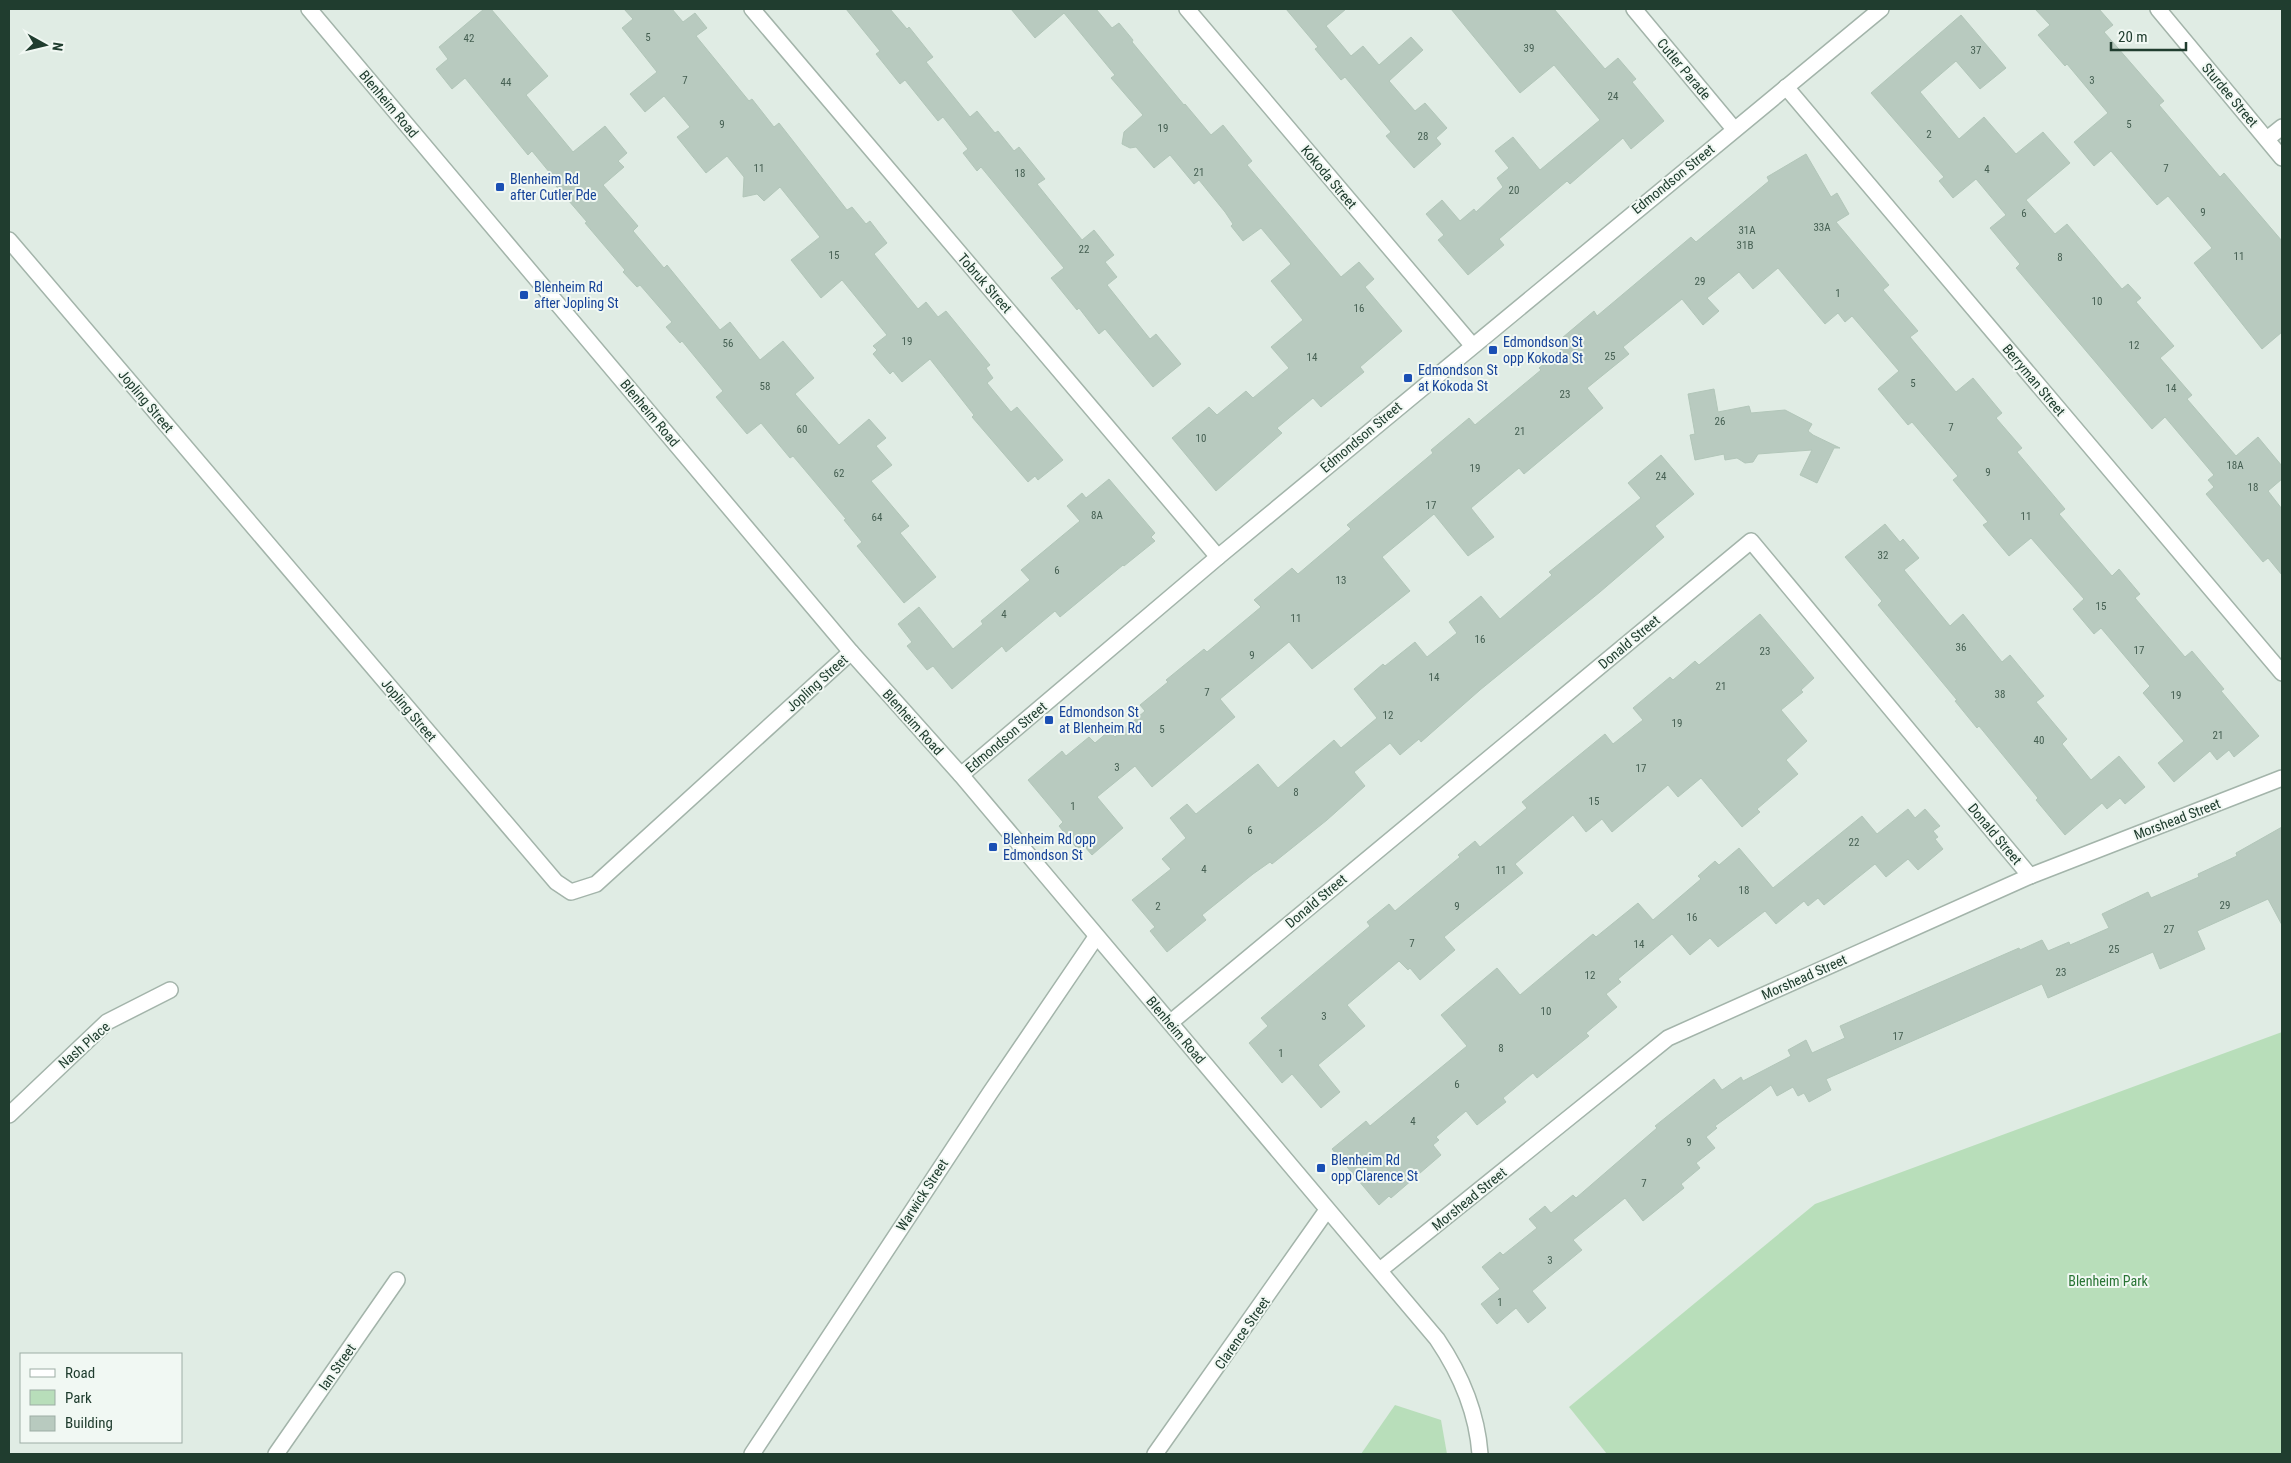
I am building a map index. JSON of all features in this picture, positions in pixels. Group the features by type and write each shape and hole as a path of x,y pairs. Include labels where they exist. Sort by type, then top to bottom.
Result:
{"street":[{"name":"Blenheim Road","path":"309,9 851,652 961,775 1096,937 1171,1022 1327,1210 1380,1270 1446,1352 1463,1386 1473,1414 1480,1454"},
{"name":"Tobruk Street","path":"752,9 1218,557"},
{"name":"Kokoda Street","path":"1187,9 1472,346"},
{"name":"Cutler Parade","path":"1634,9 1734,129"},
{"name":"Edmondson Street","path":"961,775 1218,557 1881,9"},
{"name":"Sturdee Street","path":"2158,9 2282,158"},
{"name":"Berryman Street","path":"1786,87 2282,673"},
{"path":"2267,139 2282,127"},
{"name":"Jopling Street","path":"9,240 556,882 571,892 596,884 851,652"},
{"name":"Donald Street","path":"1171,1022 1751,541 2030,876"},
{"name":"Morshead Street","path":"1380,1270 1668,1038 2030,876 2282,778"},
{"name":"Warwick Street","path":"752,1454 990,1093 1096,937"},
{"name":"Nash Place","path":"9,1115 107,1022 170,990"},
{"name":"Clarence Street","path":"1155,1454 1327,1210"},
{"name":"Ian Street","path":"276,1454 397,1280"}],"green space":[{"name":"Blenheim Park","path":"2282,1032 2282,1454 1607,1454 1569,1407 1815,1204"},
{"path":"1395,1405 1441,1420 1447,1454 1361,1454"}],"building":[{"path":"484,9 491,9 548,76 526,95 573,152 605,126 627,153 618,161 624,167 603,185 638,226 633,231 664,268 667,265 720,330 730,322 760,360 783,341 814,378 795,394 839,445 869,419 886,438 876,446 892,465 871,481 909,526 900,533 936,577 904,603 857,546 862,542 844,520 846,519 793,456 790,458 761,423 747,434 716,397 723,391 682,341 680,343 666,327 672,322 640,285 637,287 623,272 625,270 556,186 559,184 532,151 528,155 465,78 452,89 436,69 448,59 439,47"},
{"path":"624,9 672,9 683,22 695,13 707,28 696,36 749,101 752,99 774,127 779,123 847,210 852,207 866,224 870,221 887,243 874,254 918,309 926,302 938,317 946,311 990,365 986,368 993,378 987,383 1011,412 1017,407 1063,460 1038,480 1035,476 1028,482 972,417 974,415 930,359 902,382 893,371 890,374 873,354 877,350 873,346 887,335 842,280 821,298 791,260 820,237 780,187 764,201 757,194 743,197 744,177 727,156 706,173 677,137 690,127 664,96 645,112 630,94 657,72 622,28 633,19"},
{"path":"846,9 890,9 907,29 909,27 933,57 926,62 970,117 977,111 995,133 998,131 1014,151 1019,147 1045,179 1037,184 1082,240 1094,230 1114,255 1105,262 1117,277 1107,285 1150,339 1156,334 1181,364 1153,387 1105,329 1099,334 1079,308 1077,310 1051,278 1064,268 981,167 977,171 963,153 968,149 943,117 938,121 905,80 900,84 876,54 880,51"},
{"path":"1011,9 1096,9 1112,28 1119,23 1133,40 1132,42 1211,135 1223,125 1252,161 1247,165 1341,277 1359,262 1374,279 1365,287 1402,331 1360,367 1364,372 1321,407 1313,398 1277,428 1282,433 1216,491 1172,438 1209,407 1217,415 1246,391 1253,398 1289,368 1271,347 1303,320 1271,281 1291,264 1261,228 1243,241 1231,226 1233,224 1225,212 1199,180 1194,184 1170,155 1154,168 1136,147 1130,148 1122,144 1124,132 1143,115 1111,78 1115,75 1064,13 1035,38"},
{"path":"1286,9 1346,9 1326,26 1351,56 1363,46 1379,65 1411,37 1423,50 1389,81 1415,111 1425,103 1447,128 1436,138 1441,144 1414,168 1386,136 1391,132 1345,77 1341,80 1315,49 1318,47"},
{"path":"1451,9 1554,9 1605,69 1618,58 1636,79 1632,82 1664,121 1631,149 1623,138 1570,184 1567,181 1499,239 1504,245 1468,275 1438,240 1444,235 1426,214 1442,200 1460,221 1474,209 1476,212 1503,187 1497,178 1509,168 1495,151 1513,137 1540,170 1600,120 1554,65 1520,93"},
{"path":"2035,9 2099,9 2113,25 2104,32 2164,101 2159,105 2220,177 2224,173 2282,241 2282,332 2262,349 2194,263 2212,248 2168,196 2157,205 2111,151 2094,166 2074,142 2108,113 2067,64 2065,66 2038,35 2050,25"},
{"path":"1961,15 2006,68 1980,89 1956,61 1920,92 1959,139 1984,117 2016,154 2043,132 2070,163 2026,200 2055,234 2067,224 2122,289 2128,284 2141,298 2136,302 2174,346 2160,358 2192,395 2187,399 2236,456 2258,437 2282,466 2282,479 2268,491 2282,509 2282,575 2268,558 2263,562 2206,494 2214,487 2208,480 2214,475 2165,417 2152,429 2016,268 2020,264 1990,228 2006,215 1976,179 1953,198 1939,181 1944,177 1871,93"},
{"path":"1806,154 1831,197 1837,193 1849,214 1836,222 1889,285 1883,290 1918,331 1910,337 1956,392 1973,378 2002,413 1996,418 2022,448 2017,452 2065,509 2059,514 2112,576 2119,569 2140,594 2135,598 2185,657 2192,651 2224,689 2221,691 2259,736 2234,757 2229,750 2217,760 2210,751 2174,782 2158,763 2184,741 2143,693 2150,686 2101,628 2094,634 2073,609 2084,599 2031,538 2009,556 1983,525 1988,522 1953,480 1958,476 1912,422 1908,425 1878,389 1899,371 1852,316 1845,322 1838,313 1825,324 1778,268 1753,289 1739,272 1707,298 1719,311 1703,325 1682,299 1623,347 1629,354 1587,388 1603,408 1524,474 1519,468 1471,508 1494,537 1468,556 1434,514 1382,557 1410,591 1312,669 1289,642 1220,699 1235,717 1152,787 1135,766 1097,797 1123,828 1092,855 1085,847 1080,852 1059,826 1063,822 1028,780 1062,751 1066,756 1089,737 1095,743 1109,731 1115,737 1145,711 1140,705 1168,682 1166,680 1204,649 1207,652 1261,607 1254,600 1292,568 1298,574 1351,529 1347,525 1433,453 1431,450 1469,418 1475,425 1541,370 1539,368 1567,344 1562,338 1594,311 1597,316 1691,237 1696,242 1769,181 1767,177"},
{"path":"1714,389 1718,412 1749,406 1751,413 1785,410 1812,424 1808,431 1813,435 1840,448 1834,448 1817,483 1800,475 1812,450 1758,454 1753,462 1745,463 1737,458 1725,460 1724,454 1695,460 1690,435 1695,434 1688,394"},
{"path":"1661,455 1694,494 1655,526 1664,537 1480,690 1421,742 1419,739 1400,755 1390,743 1354,772 1365,786 1327,820 1272,864 1270,862 1253,874 1202,915 1206,920 1167,952 1150,931 1155,927 1132,900 1171,869 1162,859 1186,838 1170,818 1187,804 1196,814 1258,764 1278,788 1334,740 1341,748 1377,718 1354,689 1383,664 1385,666 1415,642 1427,657 1457,633 1449,622 1481,596 1500,619 1552,575 1549,572 1641,498 1628,483"},
{"path":"1109,479 1155,533 1151,537 1155,541 1060,617 1055,611 1006,652 1002,646 952,689 933,666 927,670 907,646 912,642 898,624 919,607 953,649 983,624 981,621 1030,580 1021,570 1080,521 1067,506 1082,493 1086,498"},
{"path":"1885,524 1900,542 1903,539 1919,558 1904,570 1950,626 1963,614 2002,662 2010,655 2044,696 2036,702 2067,739 2062,744 2091,780 2119,756 2145,787 2125,804 2120,798 2107,809 2102,803 2065,835 2036,800 2038,798 1979,726 1977,728 1955,701 1957,700 1878,605 1882,601 1845,557"},
{"path":"1760,614 1814,678 1801,690 1803,692 1781,710 1807,741 1786,760 1798,774 1757,809 1760,812 1742,827 1701,778 1678,797 1668,785 1612,832 1602,819 1586,832 1573,815 1515,864 1523,873 1444,937 1455,950 1420,980 1410,968 1408,970 1399,961 1347,1005 1365,1026 1318,1065 1340,1092 1321,1108 1292,1074 1282,1083 1249,1043 1268,1026 1261,1018 1370,926 1367,922 1389,904 1395,911 1460,857 1458,855 1475,841 1480,847 1527,808 1522,802 1605,734 1613,744 1643,720 1633,708 1670,677 1673,680 1695,661 1699,665"},
{"path":"1908,809 1915,818 1925,809 1940,826 1933,831 1938,837 1935,839 1943,849 1918,870 1908,859 1886,877 1875,864 1824,905 1818,898 1808,906 1804,901 1776,924 1765,911 1718,947 1710,938 1690,955 1672,934 1618,979 1621,982 1606,994 1617,1007 1586,1033 1589,1036 1537,1078 1533,1073 1503,1098 1506,1102 1477,1125 1466,1111 1436,1137 1439,1140 1433,1145 1441,1155 1391,1198 1389,1196 1379,1205 1332,1149 1366,1121 1370,1126 1467,1046 1441,1015 1497,968 1520,995 1593,934 1596,937 1638,903 1653,920 1701,879 1698,876 1715,861 1719,865 1739,848 1773,888 1862,816 1877,834"},
{"path":"2282,827 2282,925 2268,899 2197,931 2205,949 2160,969 2153,952 2048,998 2042,984 1826,1079 1831,1090 1809,1102 1804,1093 1798,1096 1793,1087 1777,1096 1771,1085 1715,1126 1717,1128 1706,1137 1715,1148 1696,1163 1700,1168 1681,1184 1684,1188 1643,1221 1625,1198 1573,1240 1582,1250 1532,1291 1546,1308 1528,1323 1516,1308 1497,1324 1481,1304 1500,1289 1482,1267 1500,1252 1503,1255 1537,1228 1529,1219 1545,1206 1551,1213 1573,1195 1576,1198 1657,1128 1655,1126 1714,1079 1722,1090 1741,1077 1743,1081 1791,1056 1788,1050 1806,1040 1812,1053 1845,1038 1840,1026 2019,948 2020,950 2042,940 2048,951 2069,942 2070,945 2109,928 2102,914 2148,892 2151,898 2199,877 2198,874 2237,856 2236,853"}],"place":[{"name":"Blenheim Rd after Cutler Pde","path":"500,187"},
{"name":"Blenheim Rd after Jopling St","path":"524,295"},
{"name":"Edmondson St opp Kokoda St","path":"1493,350"},
{"name":"Edmondson St at Kokoda St","path":"1408,378"},
{"name":"Edmondson St at Blenheim Rd","path":"1049,720"},
{"name":"Blenheim Rd opp Edmondson St","path":"993,847"},
{"name":"Blenheim Rd opp Clarence St","path":"1321,1168"}]}
